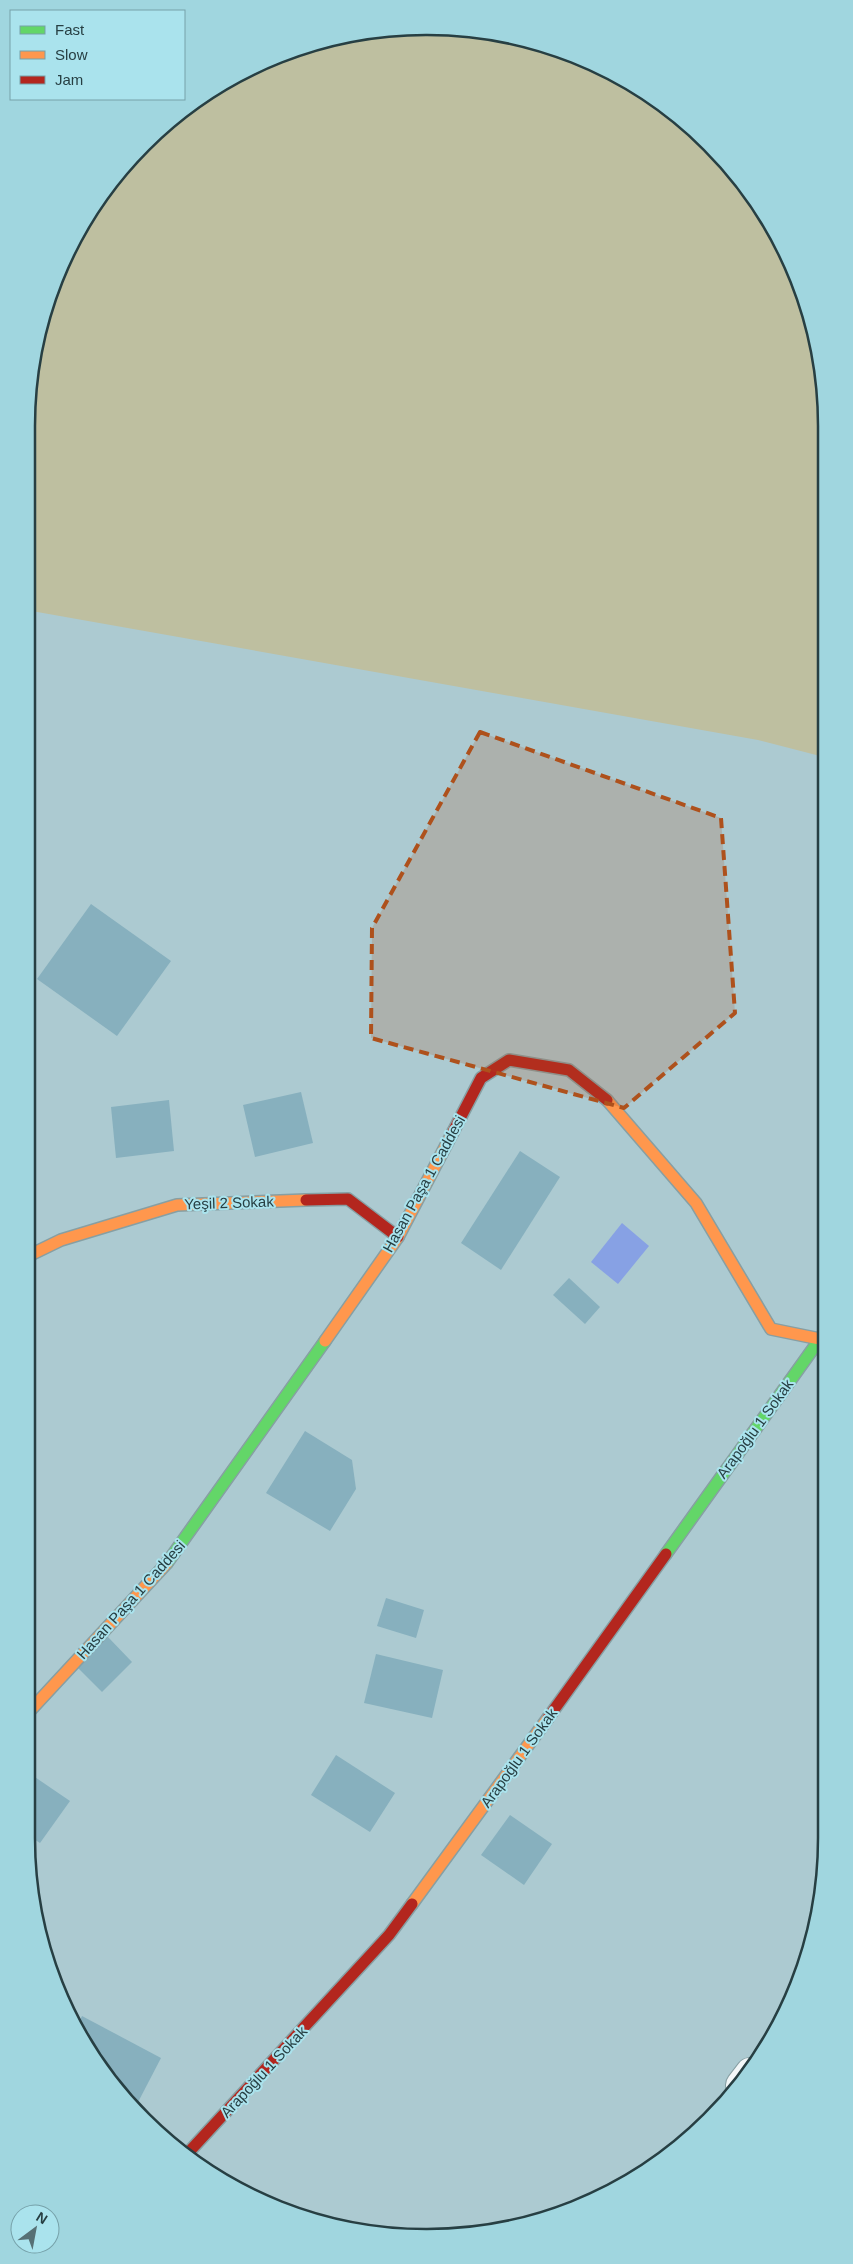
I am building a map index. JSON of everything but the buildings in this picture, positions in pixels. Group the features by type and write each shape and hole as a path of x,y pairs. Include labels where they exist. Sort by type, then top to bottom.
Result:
{"street":[{"name":"Hasan Paşa 1 Caddesi","path":"35,1705 175,1555 398,1237 481,1078 509,1060 569,1070 609,1101 696,1203 771,1329 818,1335"},
{"name":"Yeşil 2 Sokak","path":"35,1253 61,1240 177,1205 348,1199 398,1237"},
{"name":"Arapoğlu 1 Sokak","path":"191,2150 390,1935 579,1676 818,1341"}],"highlighted area":[{"path":"480,732 721,818 735,1013 624,1108 371,1038 372,928"}],"green space":[{"path":"426,35 478,38 528,48 552,56 600,75 622,87 685,132 721,168 737,188 766,231 778,253 805,325 815,375 818,426 818,755 758,740 35,612 36,401 38,375 48,325 75,253 101,209 132,168 168,132 188,116 231,87 253,75 325,48 375,38 401,36"}],"water":[{"path":"622,1223 649,1246 618,1284 591,1262"}],"traffic: fast":[{"path":"167,1563 325,1341"},
{"path":"666,1554 818,1342"}],"traffic: slow":[{"path":"607,1100 696,1203 771,1329 818,1339"},
{"path":"325,1341 398,1237 453,1132"},
{"path":"35,1253 61,1240 177,1205 306,1200"},
{"path":"35,1705 167,1563"},
{"path":"412,1904 548,1718"}],"traffic: jam":[{"path":"453,1132 481,1078 509,1060 569,1070 607,1100"},
{"path":"306,1200 348,1199 398,1237"},
{"path":"548,1718 666,1554"},
{"path":"191,2150 389,1935 412,1904"}]}
